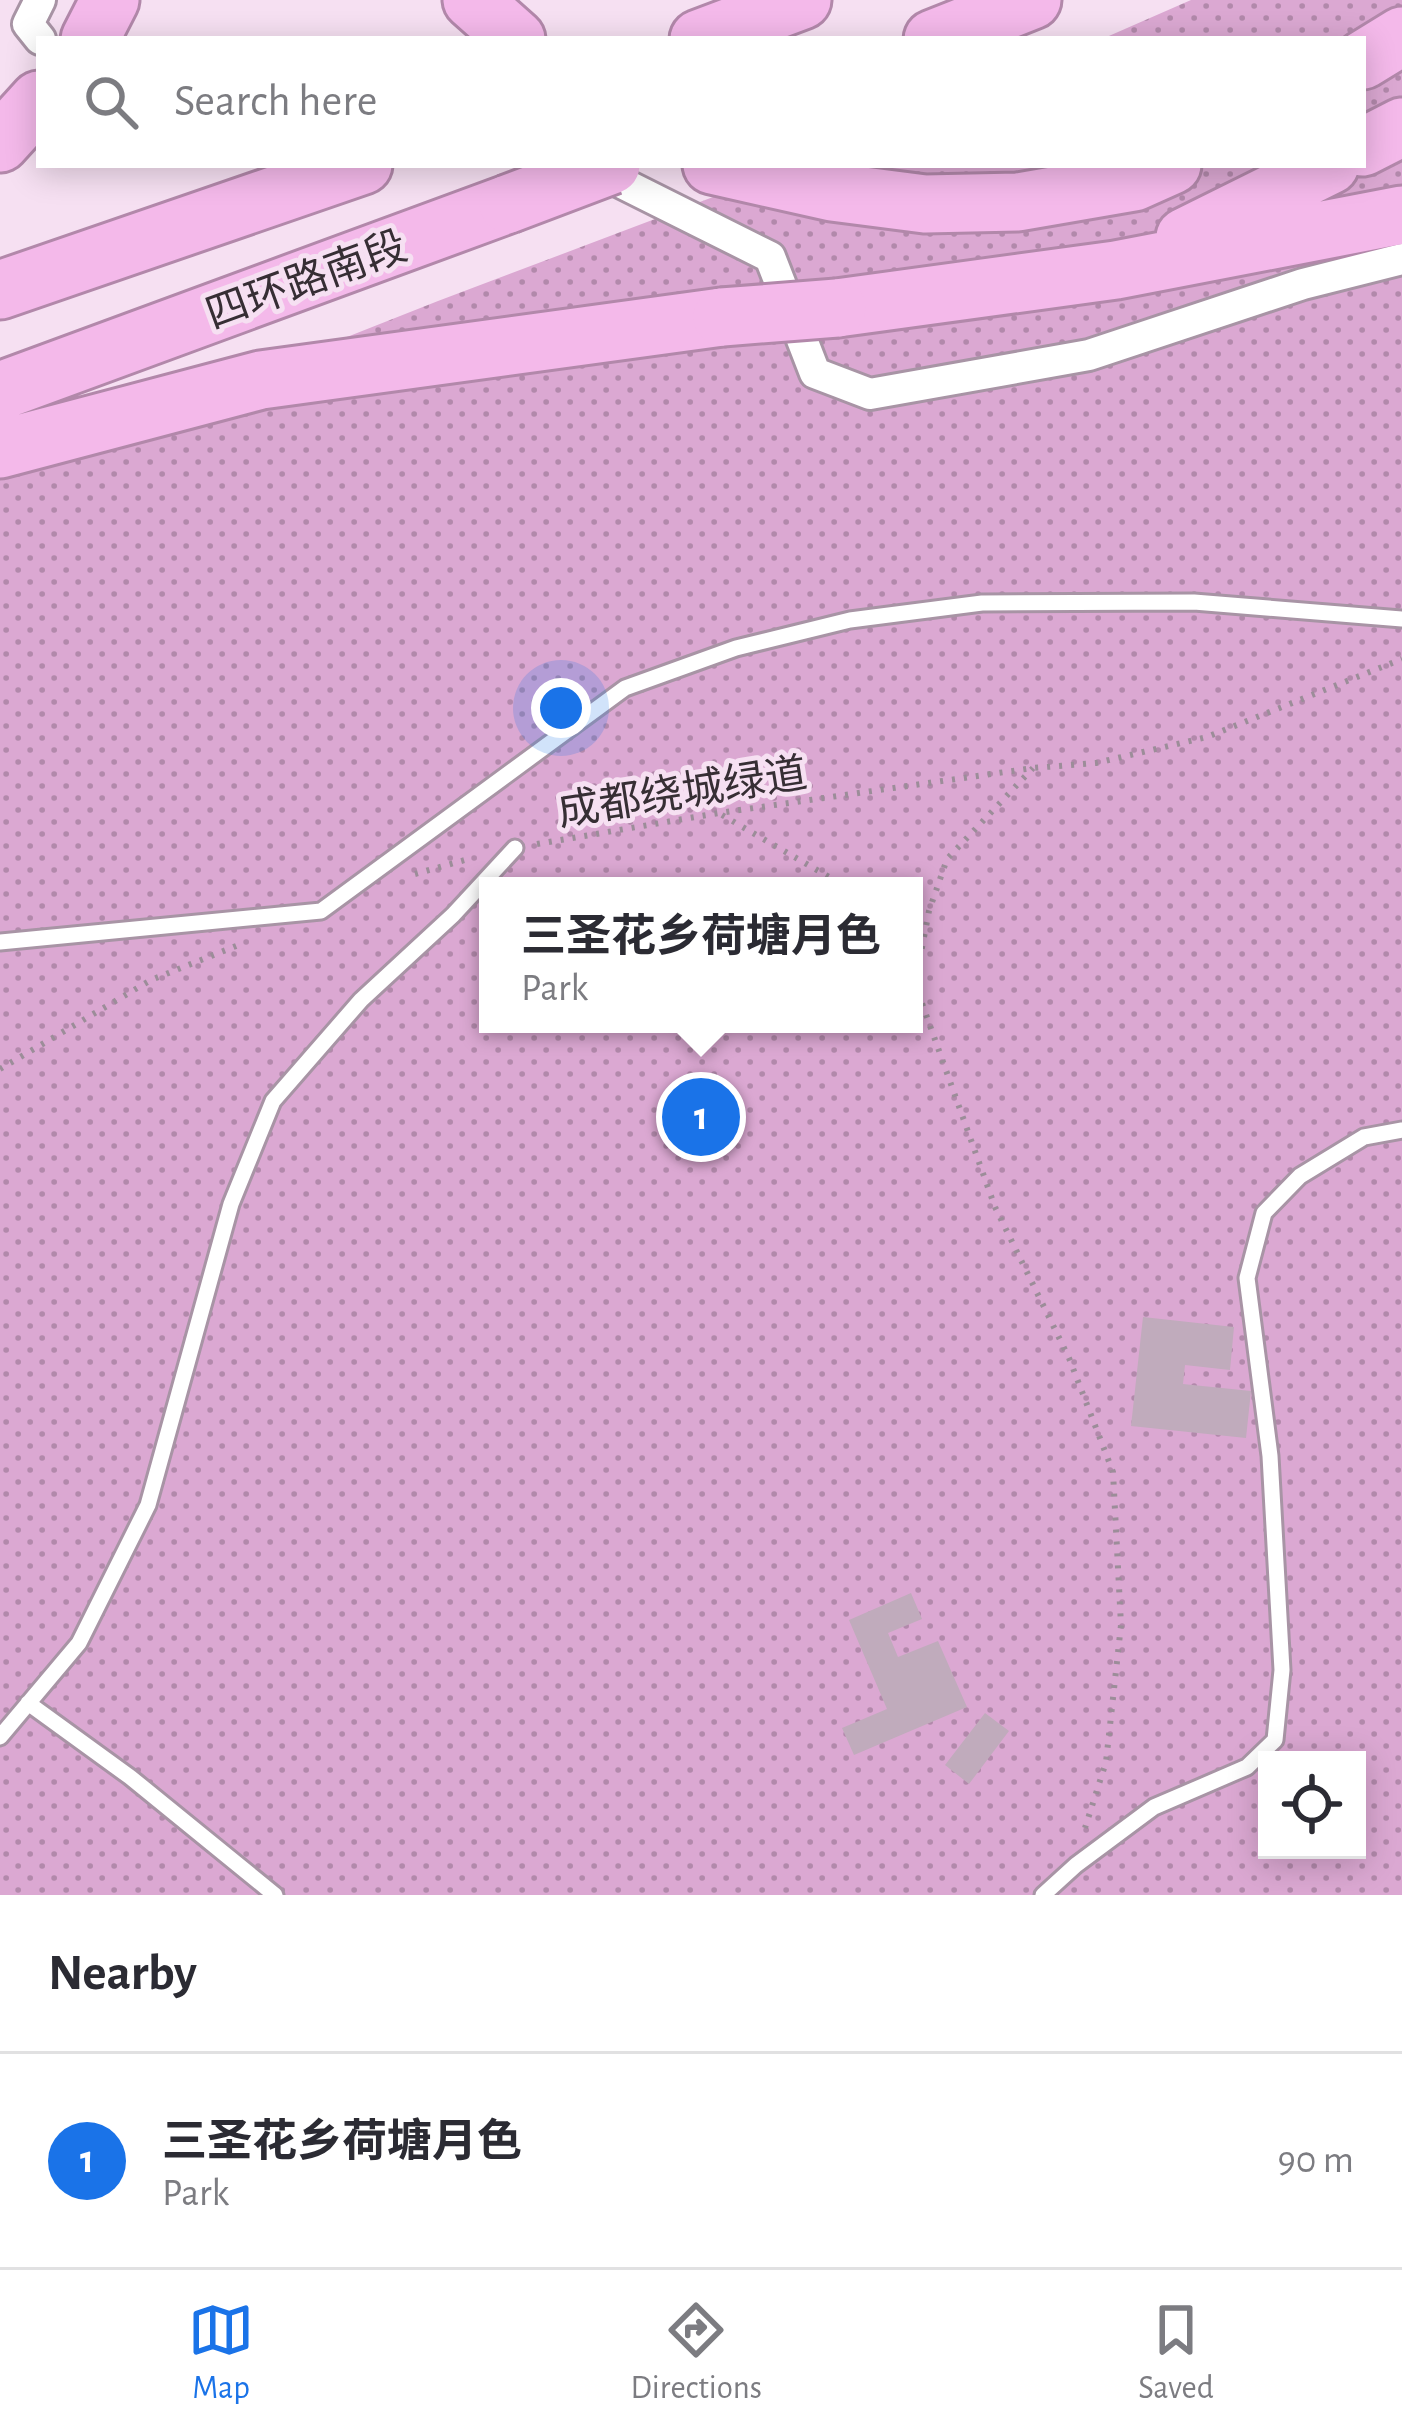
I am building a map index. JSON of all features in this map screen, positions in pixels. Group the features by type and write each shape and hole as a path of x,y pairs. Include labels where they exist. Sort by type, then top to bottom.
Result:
{"highway":[{"path":"472,0 513,36"},
{"path":"707,36 802,0"},
{"path":"941,36 1032,0"},
{"path":"1366,58 1402,37"},
{"path":"1366,145 1402,127"},
{"name":"四环路南段","path":"0,290 354,168"},
{"name":"四环路南段","path":"0,391 603,168"},
{"path":"725,168 832,192 925,204 1018,202 1134,182 1165,168"},
{"path":"1116,270 1324,168"},
{"path":"0,449 262,380 722,317 838,308 1116,270 1402,215"}],"street":[{"path":"38,36 28,24 40,0"},
{"path":"593,168 770,256 814,373 870,394 1089,355 1303,284 1402,259"}],"lane":[{"path":"0,942 321,911 625,688 736,648 850,620 982,603 1194,602 1402,619"},
{"path":"488,877 515,848"},
{"path":"0,1737 79,1643 148,1504 230,1204 273,1101 361,1000 479,887"},
{"path":"1043,1895 1154,1808 1246,1767 1275,1740 1282,1670 1270,1456 1246,1278 1264,1213 1300,1176 1364,1137 1402,1130"},
{"path":"28,1703 130,1777 275,1895"}],"path":[{"name":"成都绕城绿道","path":"407,877 515,848 719,813 1096,763 1207,736 1402,659"},
{"path":"923,939 947,859 1033,769"},
{"path":"719,813 829,877"},
{"path":"0,1069 151,980 257,937"},
{"path":"923,1004 995,1207 1070,1358 1113,1472 1120,1625 1106,1762 1076,1865"}],"shaded area":[{"path":"1191,0 1402,0 1402,1895 0,1895 0,474 790,168 1366,168 1366,36 1109,36"}],"building":[{"path":"1143,1317 1234,1327 1230,1370 1185,1365 1183,1384 1251,1391 1246,1438 1131,1426"},
{"path":"911,1593 922,1619 888,1633 898,1657 938,1641 967,1707 854,1755 842,1728 887,1709 849,1620"},
{"path":"985,1713 1009,1731 969,1784 945,1765"}],"place":[{"name":"三圣花乡荷塘月色","path":"701,1117"}]}
